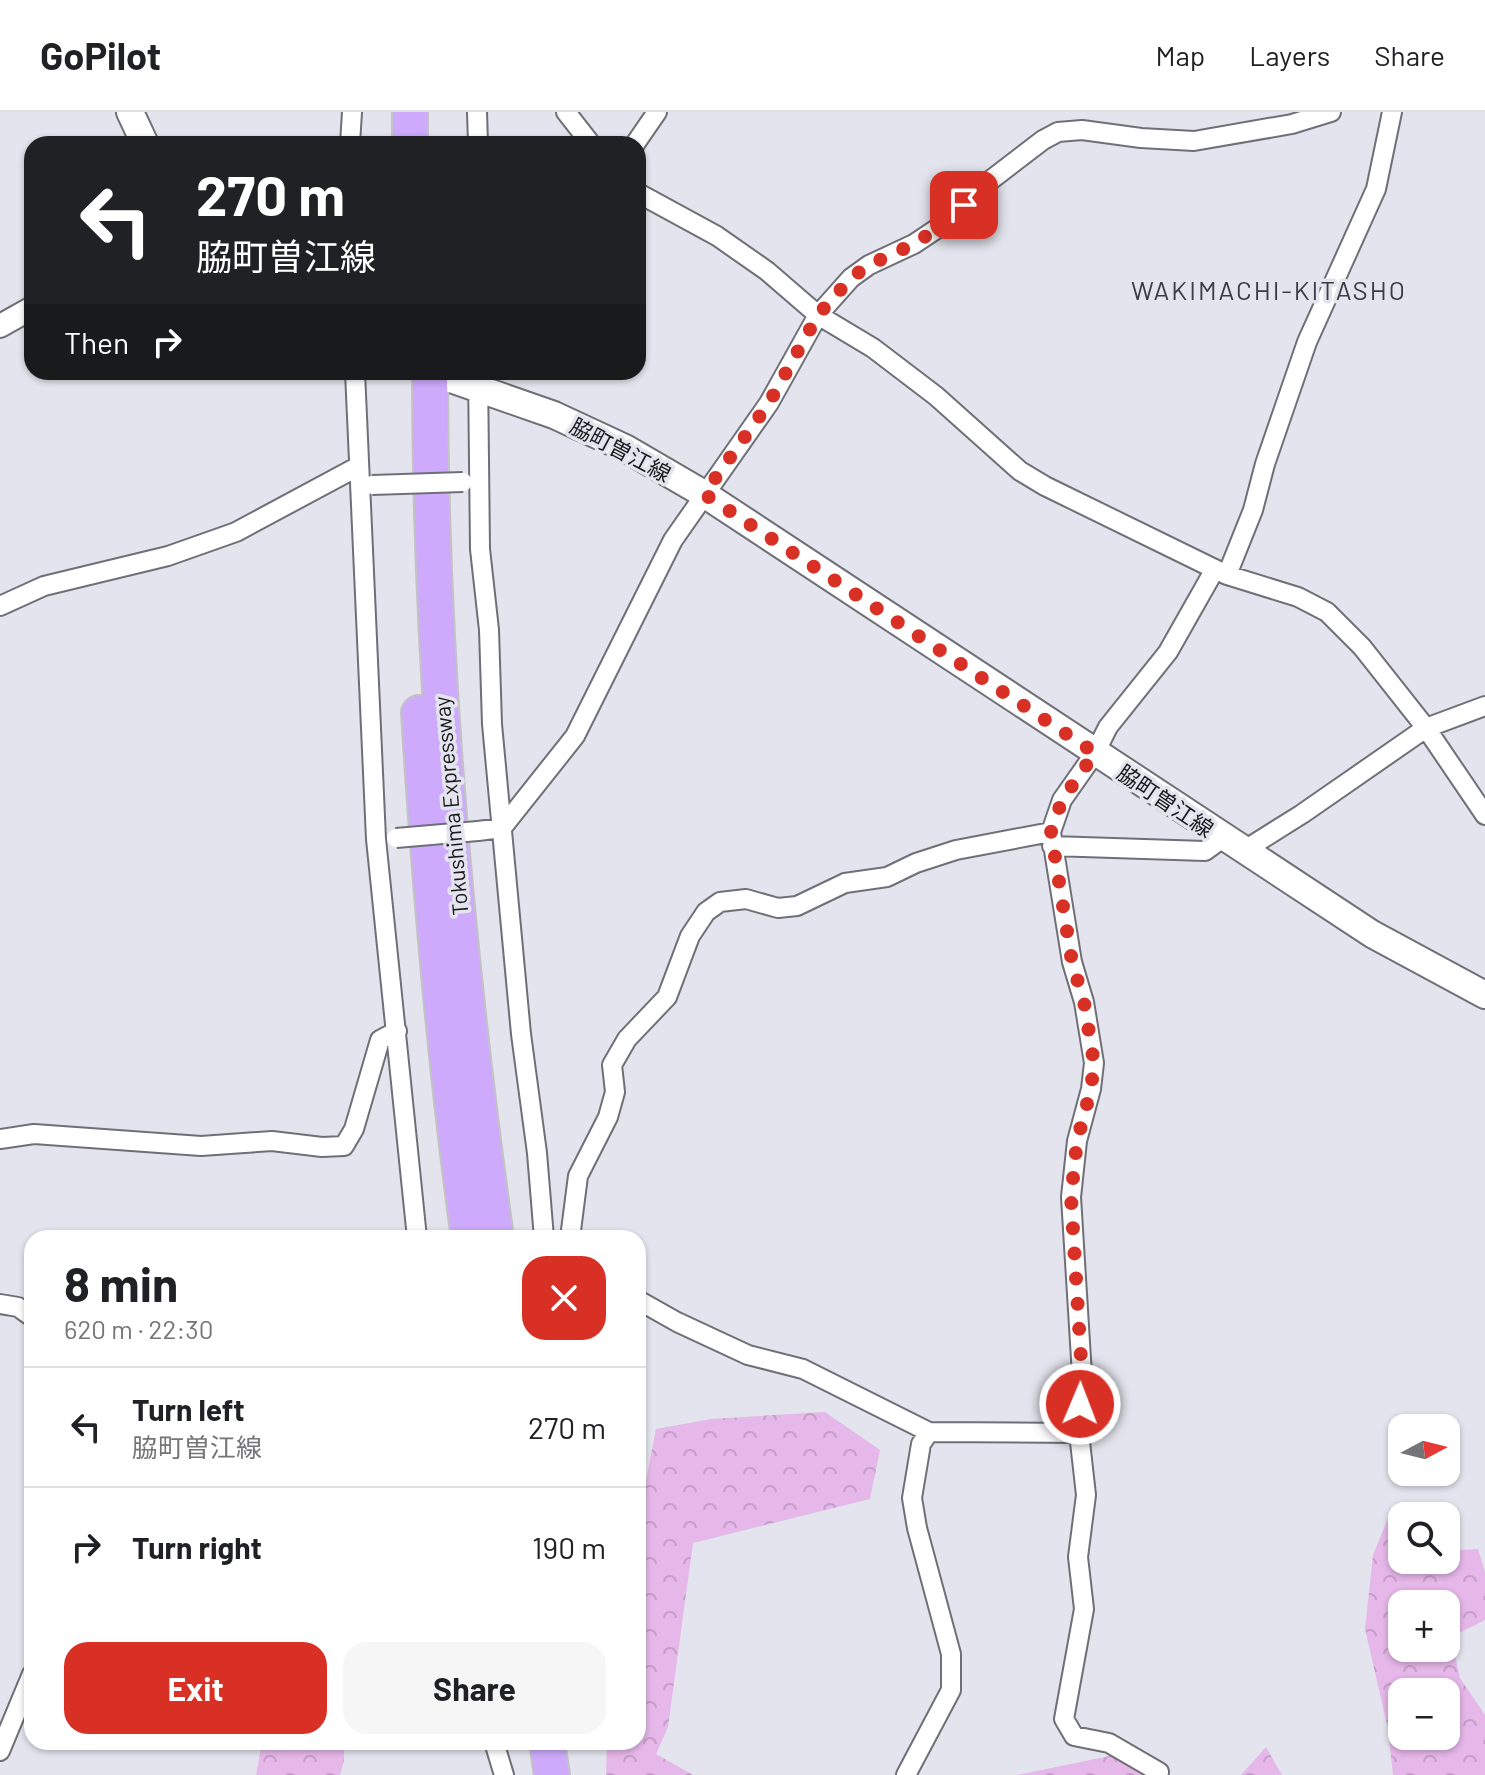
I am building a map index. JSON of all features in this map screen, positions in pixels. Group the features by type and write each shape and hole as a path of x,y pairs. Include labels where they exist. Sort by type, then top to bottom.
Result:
{"highway":[{"path":"410,112 410,136"},
{"path":"430,112 430,136"},
{"name":"Tokushima Expressway","path":"408,380 415,649 428,859 454,1128 468,1230"},
{"name":"Tokushima Expressway","path":"430,380 438,647 452,841 480,1124 495,1230"},
{"path":"548,1750 552,1775"},
{"path":"570,1750 575,1775"}],"main road":[{"path":"130,112 141,136"},
{"name":"脇町曽江線","path":"482,380 625,448 704,494 1372,934 1485,995"}],"street":[{"path":"350,136 352,112"},
{"path":"477,112 478,136"},
{"path":"566,112 585,136"},
{"path":"640,136 657,112"},
{"path":"376,839 502,828 575,736 673,540 769,403 818,315 851,278 944,224 983,186 1058,132 1082,130 1194,141 1292,124 1331,112"},
{"path":"1159,1772 1109,1743 1074,1736 1064,1719 1084,1609 1078,1557 1086,1495 1079,1433 1082,1375 1071,1197 1077,1141 1091,1089 1094,1063 1084,1002 1072,962 1052,839 1062,800 1095,753 1108,727 1168,652 1221,572 1253,510 1265,464 1307,342 1376,189 1392,112"},
{"path":"646,197 717,236 767,271 818,315 873,348 936,396 1033,479 1221,572 1298,597 1327,612 1362,647 1426,728 1485,815"},
{"path":"0,326 24,312"},
{"path":"355,380 359,466 366,485 376,839 416,1230"},
{"path":"478,380 471,482 489,630 492,724 521,1034 537,1153 543,1230"},
{"path":"0,606 44,586 168,556 236,532 359,466"},
{"path":"366,485 471,482"},
{"path":"571,1230 578,1176 608,1117 615,1092 612,1065 627,1039 667,997 690,936 706,912 720,902 746,899 778,908 797,906 845,883 887,877 916,863 956,850 1052,839 1205,851 1233,844 1302,814 1426,728 1485,706"},
{"path":"0,1139 34,1134 201,1146 272,1141 322,1147 344,1146 354,1129 380,1040 397,1031"},
{"path":"0,1304 24,1311"},
{"path":"646,1305 748,1355 803,1369 929,1432 1079,1433"},
{"path":"906,1775 951,1690 951,1654 917,1528 912,1498 921,1444 929,1432"},
{"path":"0,1751 24,1693"},
{"path":"496,1750 504,1775"}],"green space":[{"path":"825,1412 880,1450 870,1499 693,1543 668,1727 656,1754 693,1775 606,1775 607,1750 646,1750 646,1480 656,1429 711,1419"},
{"path":"1388,1518 1388,1574 1460,1574 1460,1550 1478,1549 1485,1572 1485,1620 1460,1632 1460,1590 1388,1590 1388,1662 1456,1662 1460,1678 1388,1678 1388,1729 1365,1629 1373,1555"},
{"path":"1460,1678 1485,1715 1485,1775 1393,1775 1390,1750 1460,1750"},
{"path":"1266,1747 1282,1775 1241,1775"},
{"path":"261,1750 344,1750 340,1775 256,1775"},
{"path":"1129,1752 1153,1775 1017,1775"}],"district":[{"name":"WAKIMACHI-KITASHO","path":"1269,289"}],"route":[{"path":"964,205 944,224 914,244 869,265 851,278 818,315 769,403 704,494 1095,753 1062,800 1051,832 1072,962 1084,1002 1094,1063 1091,1089 1077,1141 1071,1197 1082,1375 1080,1404"}]}
